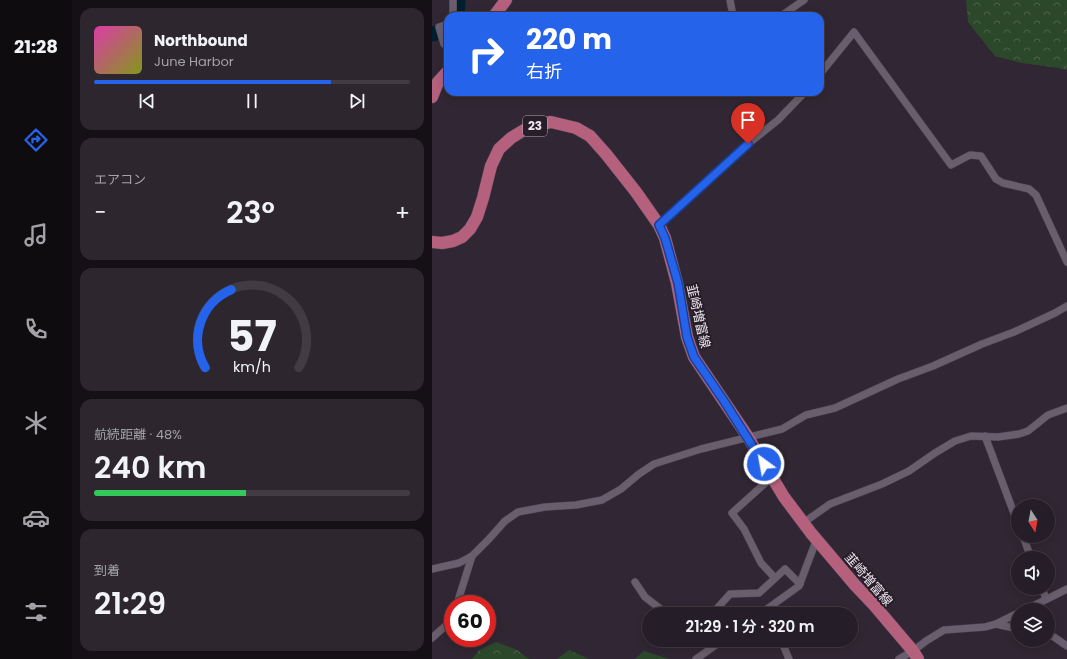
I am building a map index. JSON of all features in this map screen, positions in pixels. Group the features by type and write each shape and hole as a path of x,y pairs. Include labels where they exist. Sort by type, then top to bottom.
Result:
{"main road":[{"path":"497,12 506,0"},
{"path":"432,97 438,82 444,75"},
{"name":"韮崎増富線","path":"432,242 442,243 453,241 462,237 470,229 477,218 491,166 499,149 511,138 524,130 540,124 551,122 576,128 590,136 636,192 659,225 665,238 678,283 687,337 694,357 748,437 784,498 816,541 874,605 915,655"}],"street":[{"path":"453,0 453,12"},
{"path":"730,0 732,12"},
{"path":"787,12 804,0"},
{"path":"444,25 439,27 444,44"},
{"path":"824,69 854,32 951,165 970,155 980,156 996,179 1003,183 1029,189 1036,195 1067,262"},
{"path":"659,225 748,144 778,120 801,96"},
{"path":"432,569 459,563 472,556 490,539 505,521 518,512 545,506 576,505 602,500 621,489 654,464 701,449 782,429 806,415 834,408 898,379 1014,332 1067,306"},
{"path":"803,523 830,504 882,484 909,471 934,453 955,441 971,436 998,437 1019,434 1028,431 1048,415 1067,408"},
{"path":"985,436 1011,505"},
{"path":"772,477 732,513 744,529 761,563 775,578"},
{"path":"773,607 799,586 816,541"},
{"path":"460,595 472,556"},
{"path":"718,607 730,594 759,593 786,569 800,584"},
{"path":"635,582 645,597 658,607"},
{"path":"1038,603 1067,589"},
{"path":"1045,595 1046,599"},
{"path":"899,659 915,655 926,641 944,630 985,627 996,624 1011,616"},
{"path":"996,624 1011,627"},
{"path":"432,638 444,627"},
{"path":"1055,638 1067,646"},
{"path":"696,659 713,647"},
{"path":"784,647 789,659"}],"green space":[{"path":"966,0 1067,0 1067,70 1022,63 995,56 968,22"},
{"path":"496,642 517,650 529,659 472,659 479,650 485,647 496,647"},
{"path":"569,650 589,659 557,659"},
{"path":"644,651 669,659 635,659"}],"waterway":[{"path":"457,12 458,0"},
{"path":"432,34 444,30"}],"route":[{"path":"748,144 659,225 665,238 678,283 687,337 694,357 748,437 764,464"}]}
